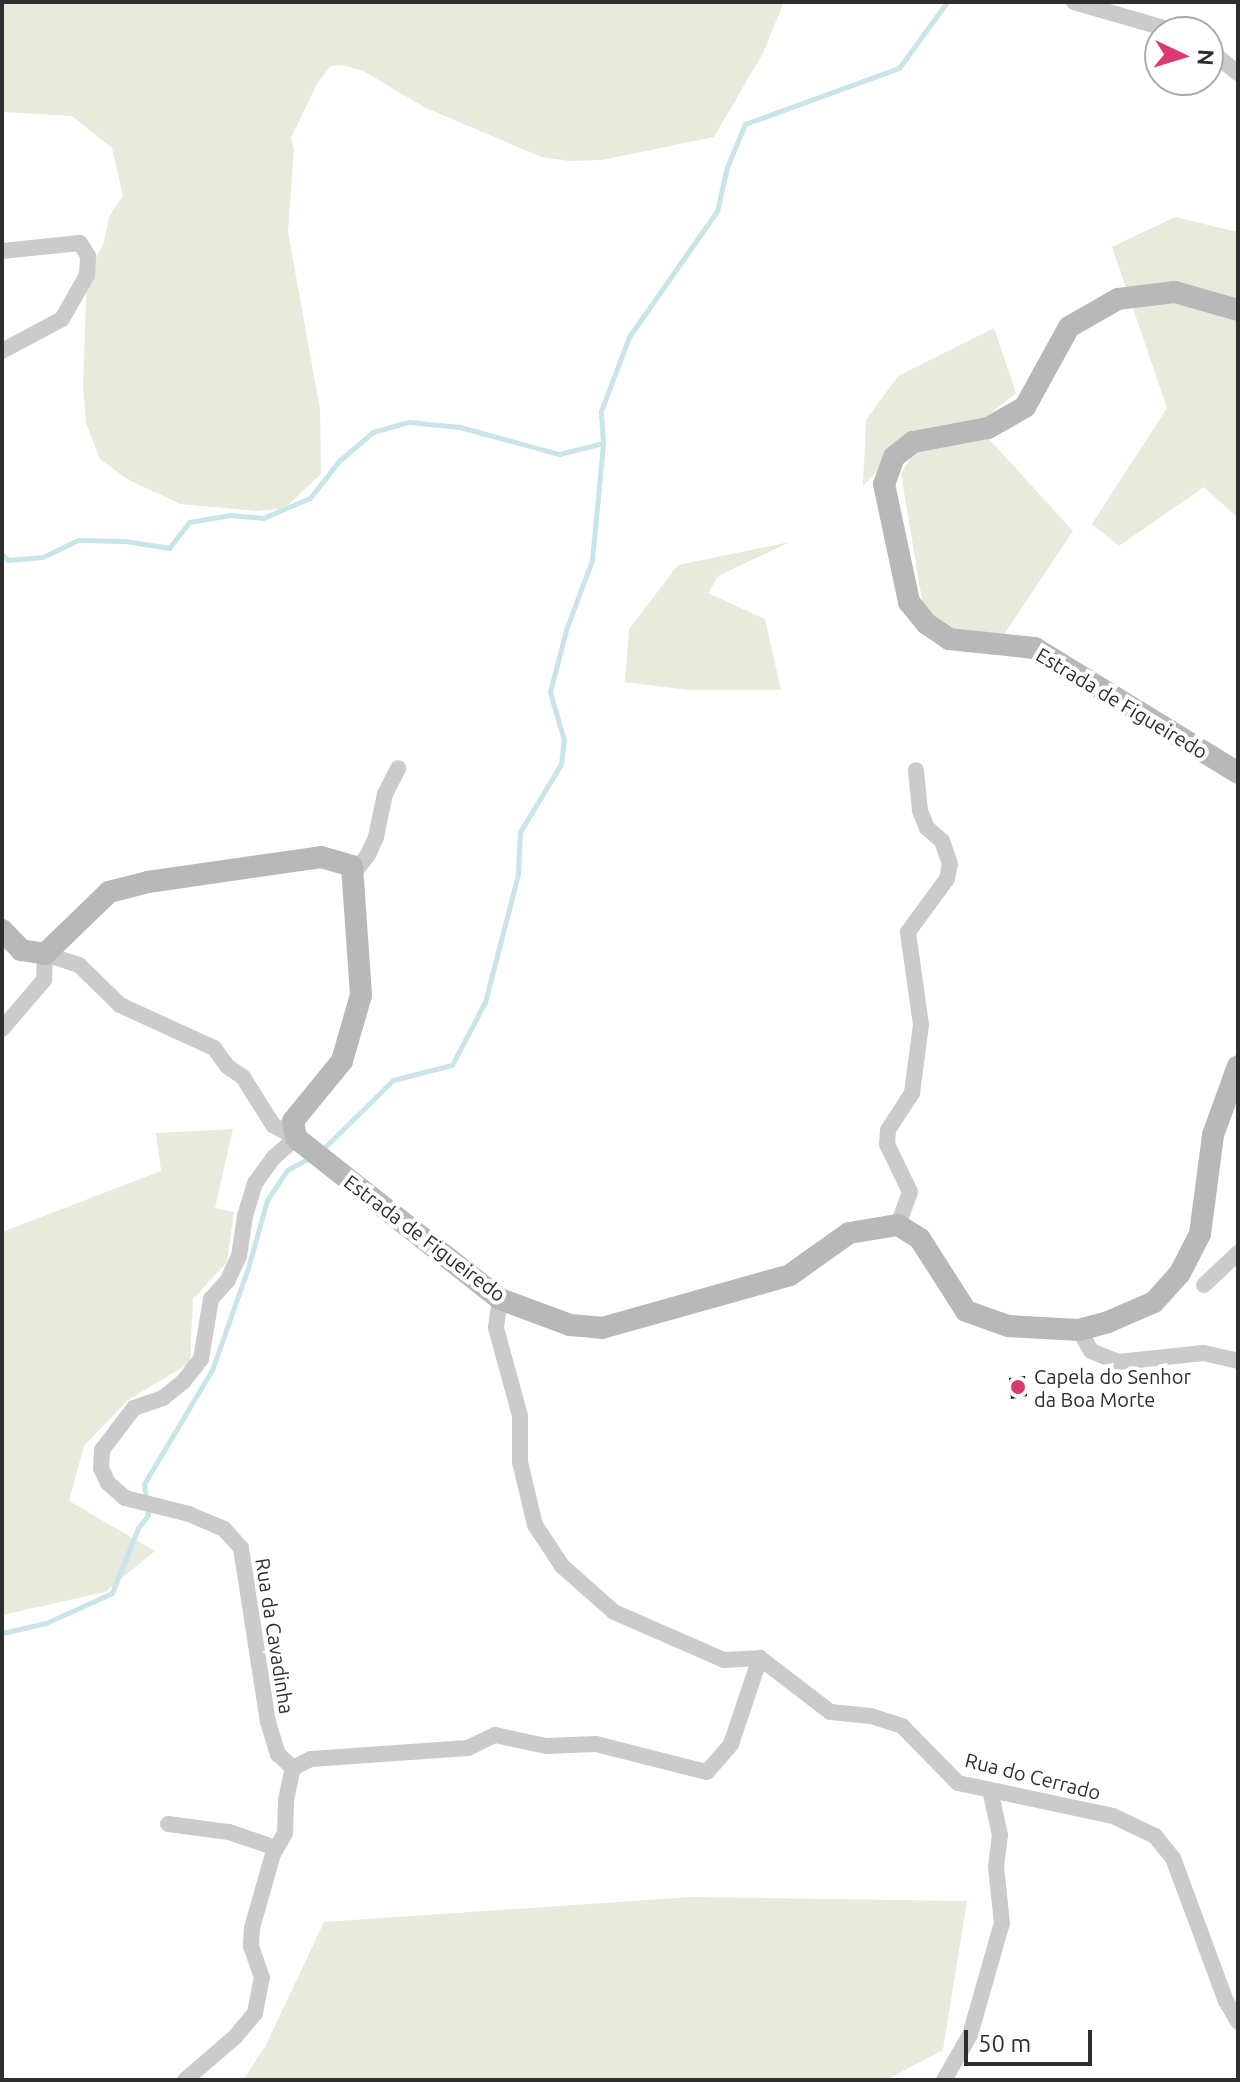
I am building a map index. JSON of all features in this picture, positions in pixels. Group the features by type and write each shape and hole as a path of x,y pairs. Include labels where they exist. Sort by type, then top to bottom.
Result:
{"street":[{"path":"1074,2 1144,22"},
{"path":"2,251 80,243 88,256 87,275 62,319 2,351"},
{"name":"Estrada de Figueiredo","path":"1238,310 1175,292 1118,299 1069,327 1025,407 988,428 913,442 894,457 884,484 909,602 927,624 949,639 1035,648 1238,773"},
{"path":"353,874 368,855 376,837 385,794 398,768"},
{"path":"916,770 920,811 927,828 942,841 950,864 947,879 908,932 921,1025 912,1093 888,1130 887,1144 910,1192 898,1225 920,1239 966,1311 1008,1326 1079,1330 1108,1322 1154,1302 1180,1273 1200,1234 1213,1135 1238,1066"},
{"path":"2,1029 44,980 45,954 109,892 148,882 321,857 352,866 361,995 342,1061 293,1121 301,1142"},
{"path":"2,930 21,950 79,965 120,1005 214,1048 227,1066 243,1077 273,1125 301,1142"},
{"name":"Estrada de Figueiredo","path":"301,1142 500,1299 570,1325 602,1328 790,1275 849,1233 898,1225"},
{"name":"Rua da Cavadinha","path":"293,1768 278,1754 268,1722 241,1548 224,1529 125,1498 108,1483 101,1468 102,1450 134,1408 163,1398 184,1381 201,1359 211,1299 228,1280 239,1256 245,1216 255,1183 274,1157 301,1142"},
{"path":"1204,1285 1238,1253"},
{"path":"185,2080 235,2037 255,2013 262,1978 251,1946 252,1928 276,1848 285,1833 286,1800 293,1768 311,1759 468,1748 495,1735 546,1746 596,1744 707,1772 731,1744 760,1658 724,1660 614,1612 562,1566 535,1525 520,1462 520,1416 496,1328 500,1299"},
{"path":"1079,1330 1091,1351 1118,1362 1204,1353 1238,1361"},
{"name":"Rua do Cerrado","path":"760,1658 830,1712 871,1716 902,1726 958,1783 1113,1816 1155,1836 1173,1858 1226,2001 1238,2022"},
{"path":"944,2080 970,2035 1002,1923 996,1867 1000,1835 990,1790"},
{"path":"168,1824 229,1832 276,1848"}],"shaded area":[{"path":"2,2 784,2 763,53 714,137 602,160 569,161 541,157 426,108 363,71 342,65 331,66 318,82 291,138 294,149 288,232 320,409 321,474 289,504 280,509 257,511 180,504 127,479 100,459 86,423 83,386 87,275 104,242 109,217 123,196 112,148 72,116 2,112"},
{"path":"1175,217 1238,232 1238,518 1204,487 1119,546 1092,524 1167,408 1112,247"},
{"path":"994,328 1016,393 984,419 913,433 863,486 866,420 898,376"},
{"path":"989,439 1073,531 1003,636 941,626 923,606 901,474 916,449"},
{"path":"790,542 718,576 708,593 765,619 781,690 689,690 625,682 629,629 678,565"},
{"path":"233,1129 215,1208 234,1212 227,1262 193,1299 190,1363 128,1400 84,1446 69,1501 155,1551 105,1592 2,1615 2,1232 161,1171 156,1133"},
{"path":"691,1897 967,1901 943,2050 886,2080 243,2080 265,2047 324,1922"}],"building":[{"name":"Capela do Senhor da Boa Morte","path":"1025,1376 1027,1396 1011,1399 1009,1378"}],"waterway":[{"path":"323,1149 393,1080 452,1065 485,1002 518,874 520,832 561,764 564,740 550,692 566,630 592,560 603,443 601,411 629,337 717,211 727,167 745,124 899,68 947,2"},
{"path":"2,554 8,560 43,557 78,540 125,541 169,548 189,522 230,515 263,518 310,498 339,461 373,432 409,422 460,427 559,454 603,443"},
{"path":"146,1498 144,1484 212,1370 248,1268 267,1200 287,1170 311,1157"},
{"path":"2,1633 46,1623 112,1593 138,1528 148,1515 147,1508"}],"place":[{"name":"Capela do Senhor da Boa Morte","path":"1018,1387"}]}
